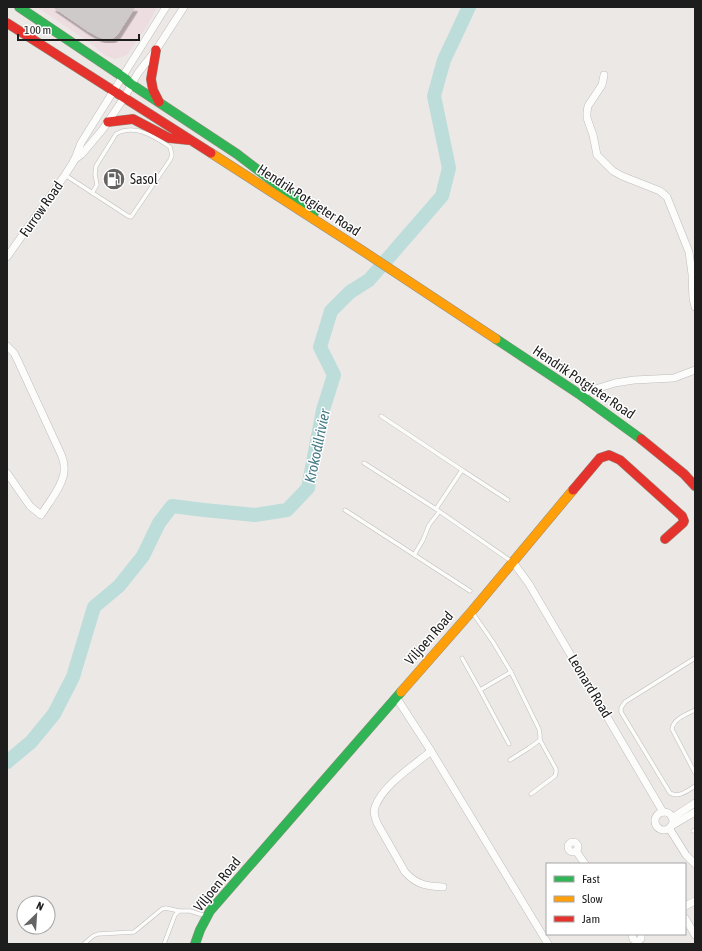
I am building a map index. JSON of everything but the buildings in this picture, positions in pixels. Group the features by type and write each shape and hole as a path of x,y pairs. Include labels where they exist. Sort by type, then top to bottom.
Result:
{"main road":[{"name":"Hendrik Potgieter Road","path":"19,7 123,77 131,84 237,154 366,253"},
{"name":"Hendrik Potgieter Road","path":"7,23 366,253 580,394 656,450 684,474 695,486"},
{"path":"156,50 151,70 151,82 152,88 160,103"},
{"path":"108,122 133,119 169,138 190,140"},
{"name":"Viljoen Road","path":"195,944 207,916 472,611 597,460 609,455 620,460 682,516 684,521 683,523 665,539"}],"street":[{"name":"Furrow Road","path":"7,257 65,175 81,144 166,7"},
{"name":"Furrow Road","path":"74,160 86,149 108,122 124,98 131,84 156,50 184,7"},
{"path":"604,75 602,85 586,112 593,134 597,155 613,171 660,191 667,197 689,252 695,307"},
{"path":"7,346 14,353 60,452 63,460 64,471 60,485 41,515 30,506 7,473"},
{"path":"580,394 622,382 674,378 695,370"},
{"name":"Leonard Road","path":"513,562 529,584 663,812"},
{"path":"396,697 431,751 548,944"},
{"path":"431,751 400,776 385,791 374,809 374,816 376,823 408,875 416,882 426,886 443,887"},
{"path":"695,803 672,818 670,827 686,855 695,864"},
{"path":"672,818 668,813 663,812 655,817 654,823 660,830 670,827 695,812"},
{"path":"576,851 584,863"},
{"path":"686,906 695,901"},
{"path":"686,920 695,935"},
{"path":"632,935 633,940 637,943"}],"lane":[{"path":"65,175 92,193 128,216 131,217 170,160 172,155 170,147 145,132 125,130 116,134 96,166 95,174 97,185 92,193"},
{"path":"381,416 508,500"},
{"path":"364,463 438,510 513,562"},
{"path":"414,555 423,540 429,525 462,470"},
{"path":"345,510 470,592"},
{"path":"472,611 511,672 539,729 540,740 556,769 555,776 531,794"},
{"path":"462,658 509,744"},
{"path":"695,658 625,702 621,708 621,712 670,793 678,796 695,786"},
{"path":"480,690 511,672"},
{"path":"695,710 672,725 674,734 695,773"},
{"path":"510,760 540,740"},
{"path":"690,763 695,761"},
{"path":"84,944 92,936 98,934 134,932 162,909 166,908 207,916"},
{"path":"164,944 179,911"}],"shaded area":[{"path":"37,7 157,7 147,26 127,55 115,59 106,56 93,45"}],"waterway":[{"name":"Krokodilrivier","path":"7,762 31,742 54,714 73,677 94,607 119,586 143,556 159,523 172,506 255,515 287,510 308,488 323,410 334,375 320,347 331,311 350,292 369,280 442,196 449,168 434,96 444,60 469,7"}],"traffic: fast":[{"path":"19,7 123,77 131,84 237,154 314,213"},
{"path":"496,339 579,394 641,439"},
{"path":"195,944 200,930 210,911 401,692"}],"traffic: slow":[{"path":"211,153 496,339"},
{"path":"401,692 472,611 573,490"}],"traffic: jam":[{"path":"7,23 211,153"},
{"path":"156,50 151,79 153,90 159,102"},
{"path":"108,122 133,119 169,138 188,140"},
{"path":"641,439 684,474 695,486"},
{"path":"573,490 600,458 609,455 620,460 682,516 684,521 683,523 665,539"}],"place":[{"name":"Sasol","path":"114,179"}]}
